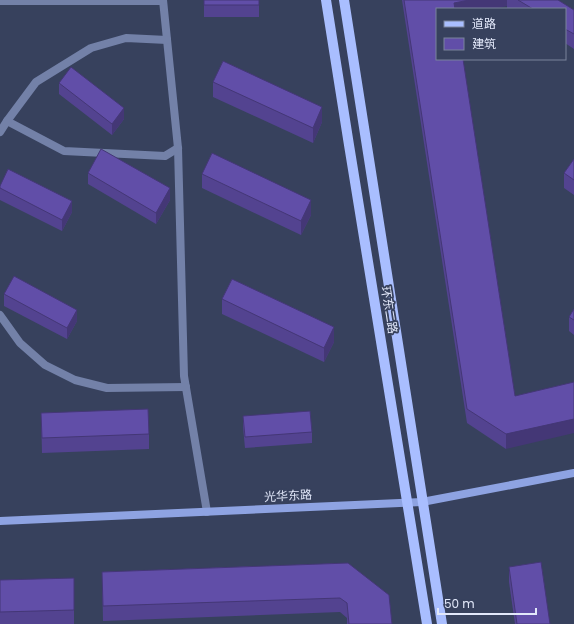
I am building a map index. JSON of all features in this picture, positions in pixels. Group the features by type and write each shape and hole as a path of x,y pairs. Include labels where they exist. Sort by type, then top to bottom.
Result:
{"main road":[{"name":"环东二路","path":"326,0 348,145 427,624"},
{"name":"环东二路","path":"344,0 442,624"},
{"name":"光华东路","path":"0,521 422,502 574,473"}],"street":[{"path":"0,1 163,0 178,148 184,376 207,512"},
{"path":"0,132 36,82 91,48 126,38 167,40"},
{"path":"7,121 64,151 165,156 178,148"},
{"path":"0,315 20,343 45,365 75,380 107,388 186,387"}],"building":[{"path":"204,0 259,0 259,5 204,5"},
{"path":"404,0 469,0 454,3 455,8 436,8 436,60 463,60 515,396 574,382 574,419 506,434 467,409"},
{"path":"518,0 558,0 574,10 574,34 566,30 566,8 531,8"},
{"path":"223,61 322,107 313,128 213,82"},
{"path":"71,67 124,108 112,124 59,83"},
{"path":"101,149 170,188 156,213 88,173"},
{"path":"212,153 311,200 301,221 202,174"},
{"path":"574,159 574,180 564,173"},
{"path":"8,169 72,201 62,220 0,188"},
{"path":"14,276 77,310 67,328 4,294"},
{"path":"232,279 334,327 324,348 222,299"},
{"path":"574,309 574,320 569,317"},
{"path":"148,409 149,434 42,438 41,413"},
{"path":"310,411 312,432 245,437 243,416"},
{"path":"541,562 550,624 517,624 509,567"},
{"path":"348,563 389,595 392,624 349,624 347,603 340,598 103,606 102,572"},
{"path":"74,578 74,610 0,612 0,580"}]}
